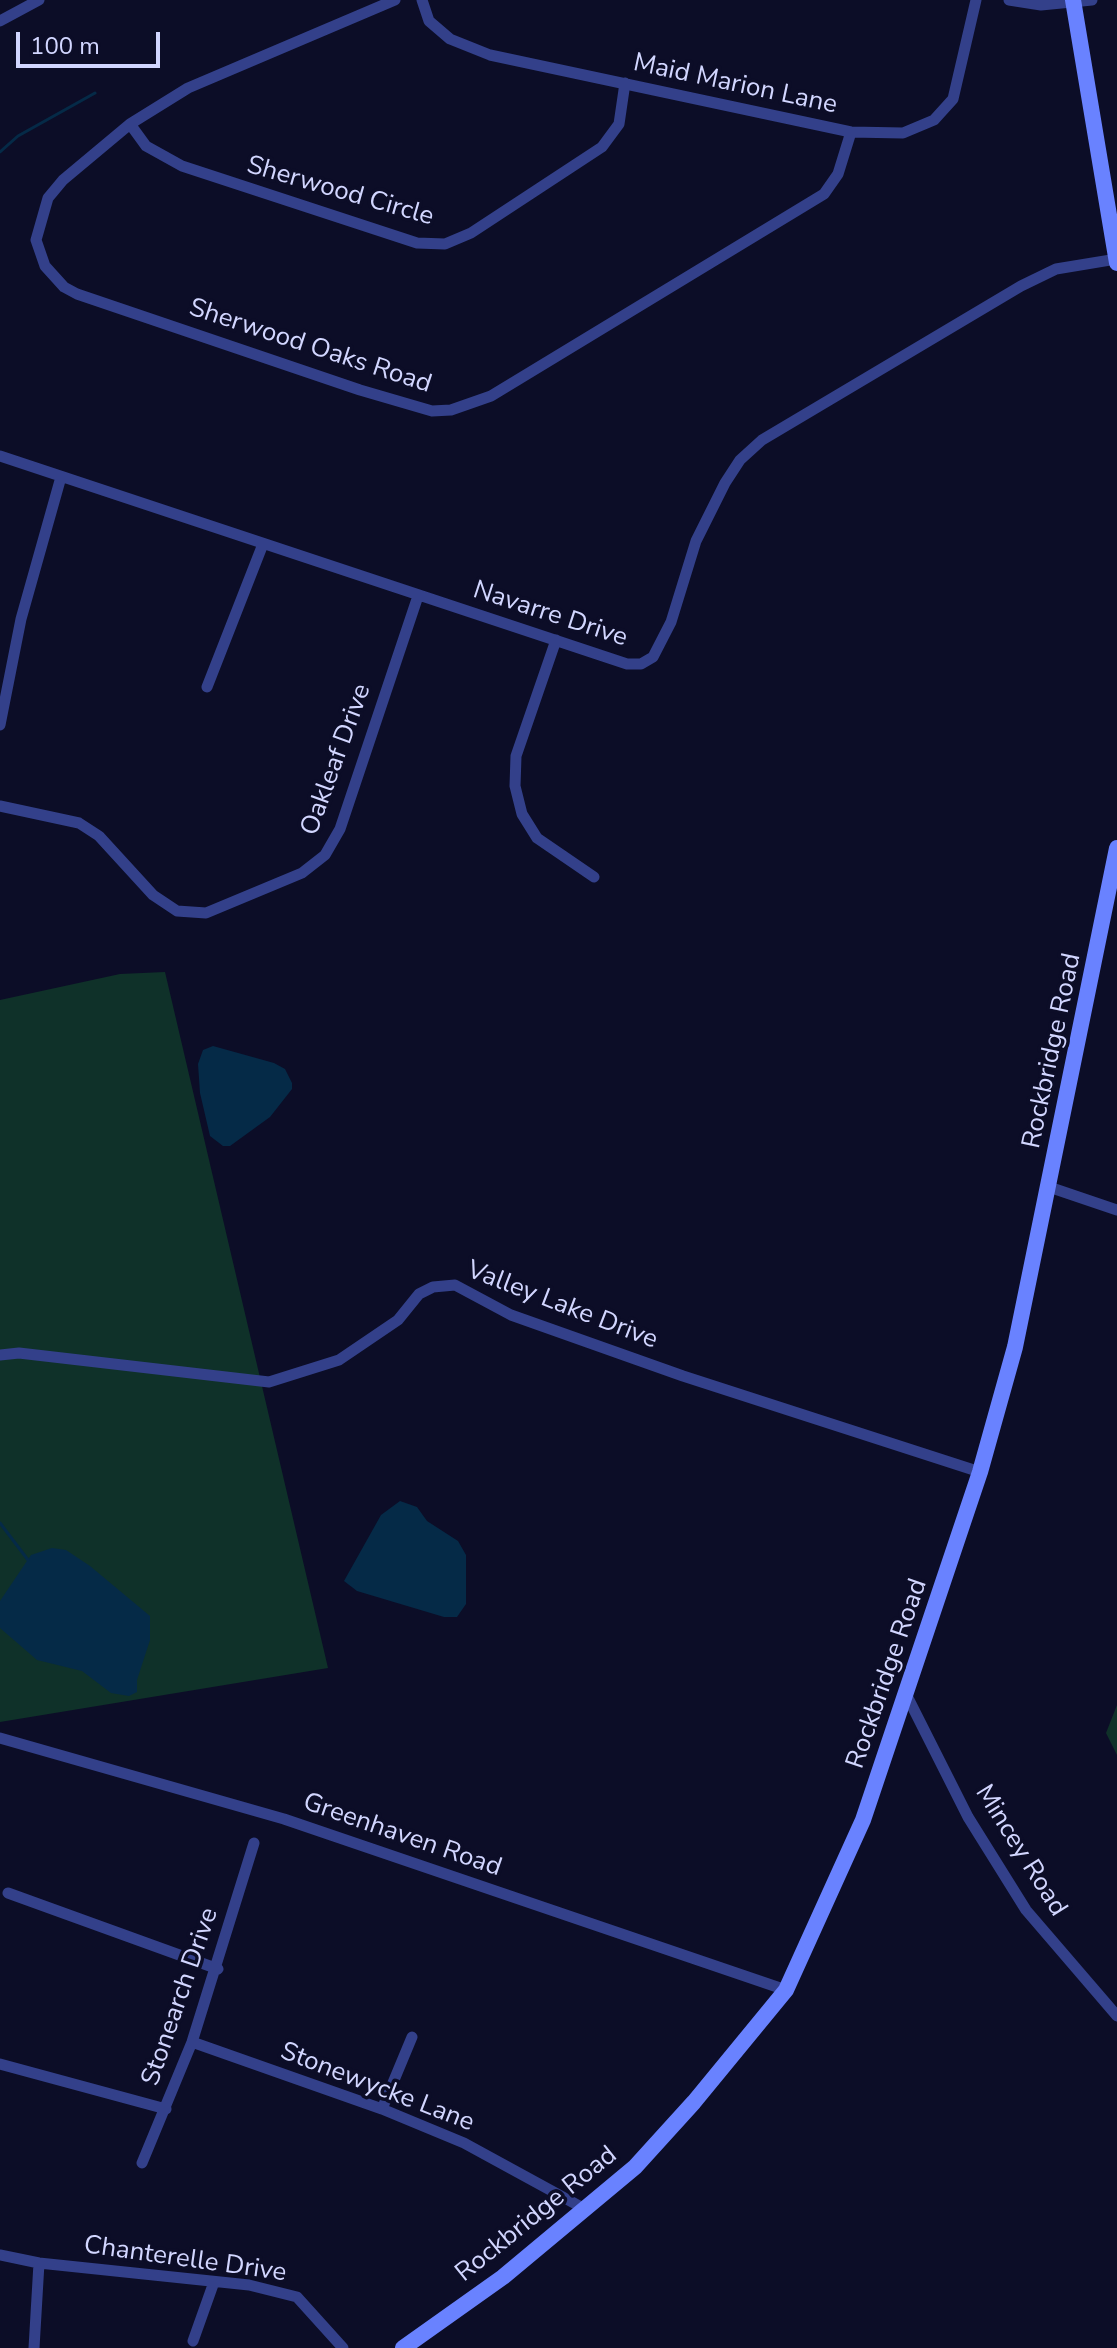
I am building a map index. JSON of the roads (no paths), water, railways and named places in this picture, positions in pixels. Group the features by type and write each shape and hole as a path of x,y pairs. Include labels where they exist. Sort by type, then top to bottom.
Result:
{"main road":[{"path":"1073,1 1117,261"},
{"name":"Rockbridge Road","path":"403,2348 503,2277 635,2167 694,2102 786,1990 863,1820 980,1472 1015,1347 1097,960 1116,853"}],"street":[{"path":"0,21 39,0"},
{"name":"Sherwood Oaks Road","path":"395,0 188,88 130,124 63,180 42,211 36,240 45,266 64,287 330,380 432,411 465,408 491,396 824,194 838,174 851,132"},
{"name":"Maid Marion Lane","path":"422,0 429,21 462,46 851,132 903,133 922,128 945,111 958,85 967,27 976,0"},
{"path":"1009,0 1041,5 1092,0"},
{"name":"Sherwood Circle","path":"130,124 146,146 182,166 417,243 445,244 471,233 602,147 619,124 625,83"},
{"name":"Navarre Drive","path":"0,456 627,664 641,664 653,657 671,622 705,522 740,460 762,440 1021,286 1056,269 1117,261"},
{"path":"0,725 21,619 61,477"},
{"path":"207,687 263,544"},
{"name":"Oakleaf Drive","path":"0,806 79,823 99,836 153,895 177,911 206,913 302,873 325,855 340,829 418,596"},
{"path":"556,640 516,756 515,786 522,814 537,838 594,877"},
{"path":"1049,1187 1117,1210"},
{"name":"Valley Lake Drive","path":"0,1355 19,1353 269,1382 339,1360 398,1320 419,1294 433,1287 455,1285 511,1315 669,1371 980,1472"},
{"name":"Mincey Road","path":"906,1694 968,1817 1026,1910 1117,2016"},
{"name":"Greenhaven Road","path":"0,1738 284,1819 786,1990"},
{"name":"Stonearch Drive","path":"142,2163 166,2109 218,1969 254,1843"},
{"path":"8,1893 218,1969"},
{"path":"382,2109 412,2037"},
{"name":"Stonewycke Lane","path":"192,2042 382,2109 464,2143 583,2208"},
{"path":"0,2064 166,2109"},
{"name":"Chanterelle Drive","path":"0,2255 39,2263 249,2285 297,2297 343,2348"},
{"path":"34,2348 39,2263"},
{"path":"193,2341 214,2282"}],"water":[{"path":"213,1046 274,1063 285,1069 292,1083 292,1089 270,1117 230,1146 223,1146 210,1136 200,1093 198,1064 203,1050"},
{"path":"400,1501 417,1507 427,1521 458,1541 466,1555 466,1604 457,1617 444,1617 357,1591 344,1581 381,1515"},
{"path":"52,1548 66,1550 90,1566 150,1616 150,1640 137,1680 137,1692 129,1696 111,1693 82,1671 37,1660 0,1628 0,1601 31,1555"}],"waterway":[{"path":"0,152 18,136 95,93"},
{"path":"0,1523 28,1560"}]}
